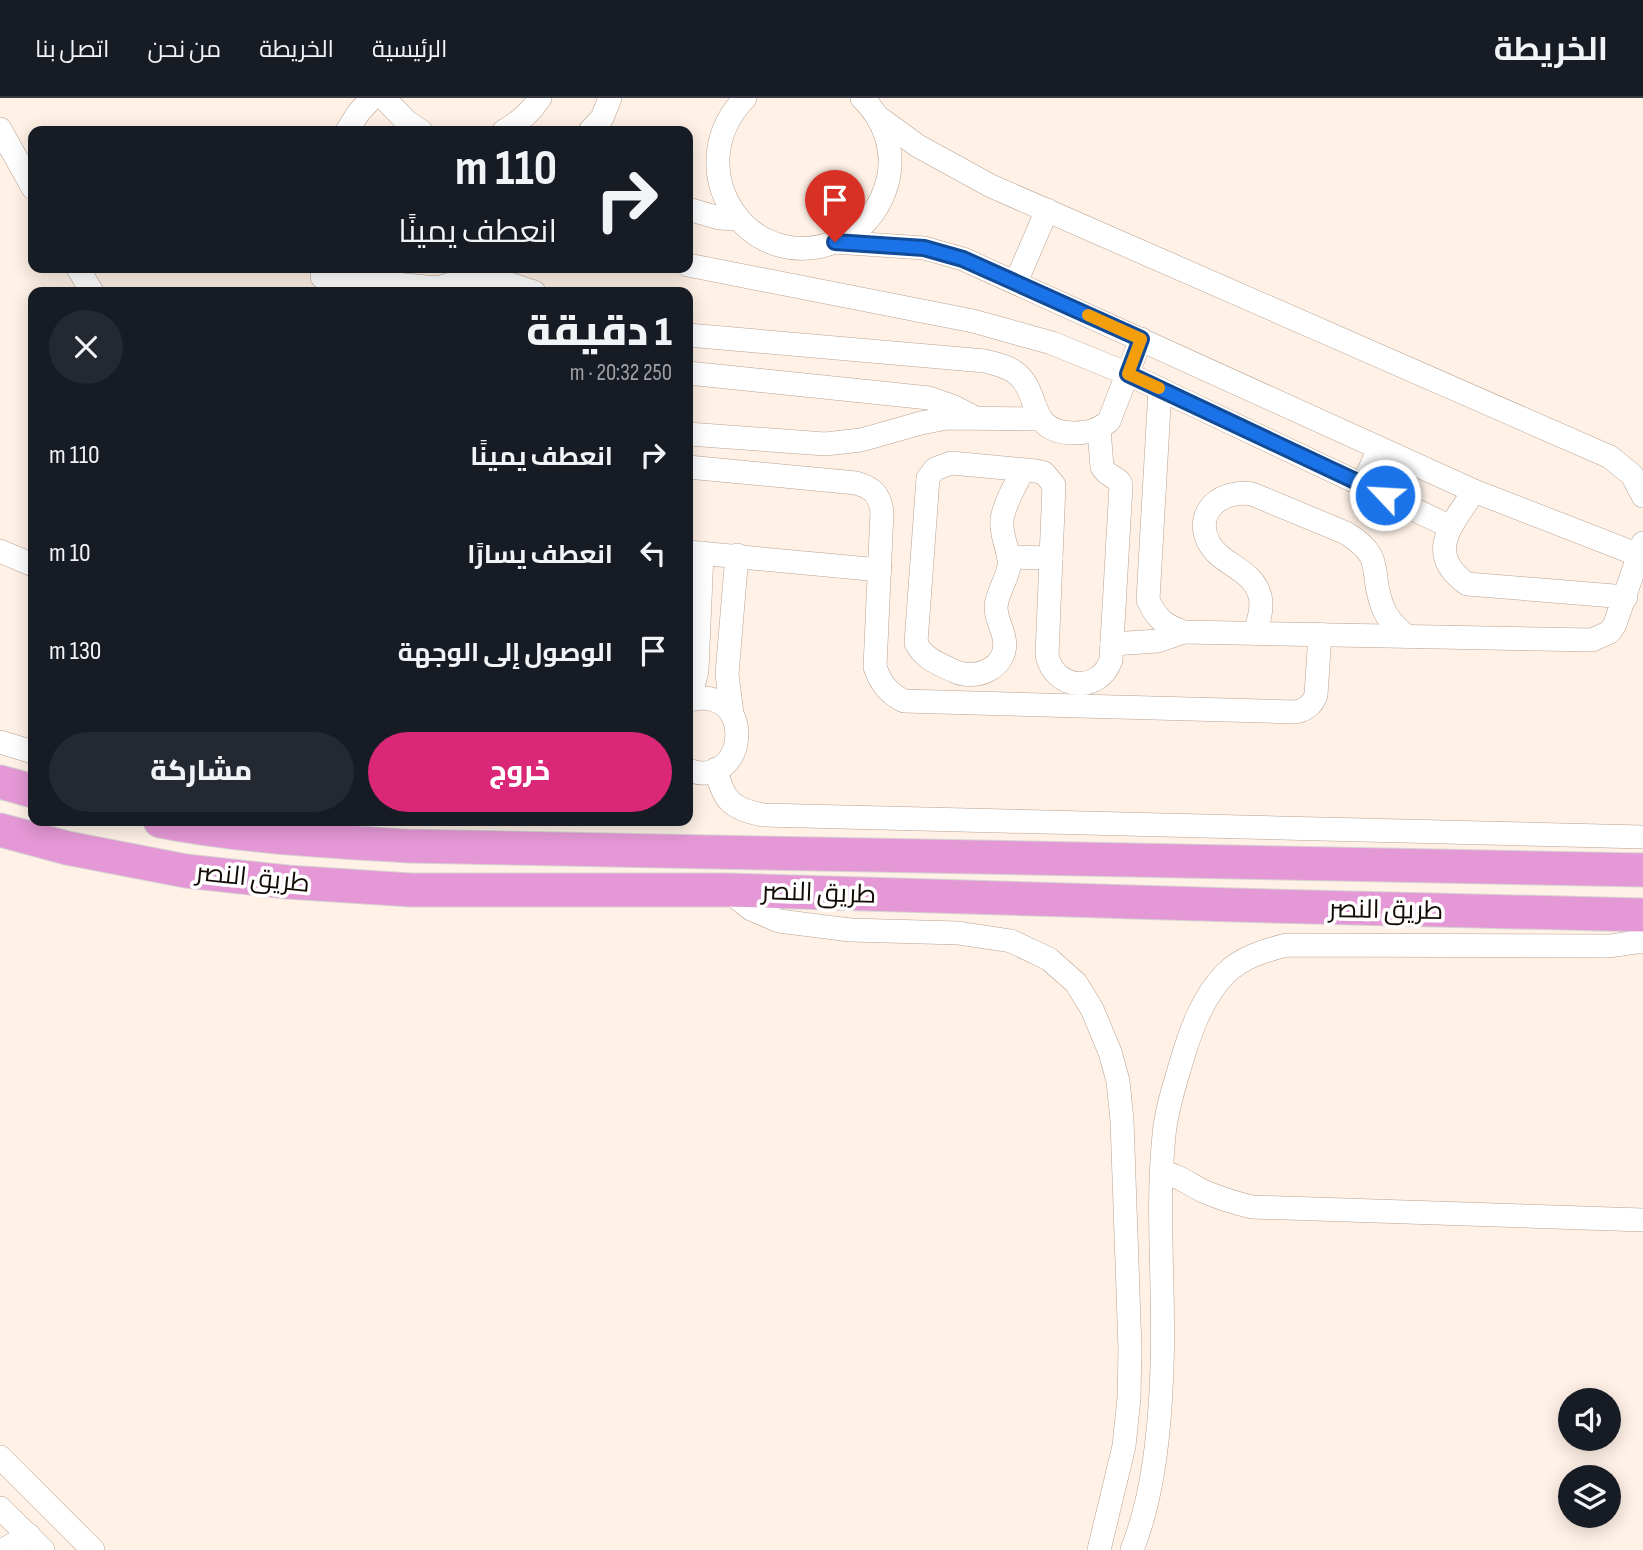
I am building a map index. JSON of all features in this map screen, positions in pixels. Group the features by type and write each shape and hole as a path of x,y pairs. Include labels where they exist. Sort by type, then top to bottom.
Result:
{"highway":[{"path":"0,782 28,790"},
{"name":"طريق النصر","path":"186,826 293,839 408,846 1643,870"},
{"name":"طريق النصر","path":"0,830 67,848 186,871 287,882 411,890 727,890 1643,915"}],"street":[{"path":"350,126 372,98"},
{"path":"384,98 413,126"},
{"path":"513,126 540,98"},
{"path":"745,98 728,120 722,134 717,163 722,193 738,219 761,238 790,248 820,247 848,236 871,216 886,190 889,152 885,130 862,98"},
{"path":"878,117 955,168 1610,457 1632,475 1643,496"},
{"path":"0,129 28,179"},
{"path":"693,210 719,218 738,219"},
{"path":"1016,282 1047,210"},
{"path":"835,242 924,248 963,259 1474,491 1641,549 1626,597 1610,632 1592,640 1184,632 1168,627 1155,615 1148,600 1160,389"},
{"path":"693,266 973,321 1052,343 1128,374 1451,527"},
{"path":"322,279 406,287"},
{"path":"446,287 479,279 500,281 519,287"},
{"path":"693,335 985,361 1002,365 1017,374 1040,419 1050,428 1063,432 1087,433 1099,429 1109,421 1141,339"},
{"path":"827,387 828,347"},
{"path":"693,374 929,398 973,417"},
{"path":"693,434 825,444 861,440 934,420 973,417 1040,419"},
{"path":"1307,458 1322,421"},
{"path":"1023,470 1009,497 1002,522 1009,568 997,602 999,624 1004,638 999,661 991,669 971,676 953,670 921,652 916,643 928,478 935,469 951,463 1023,470 1044,473 1054,485 1047,655 1049,666 1056,675 1066,681 1093,681 1102,677 1108,669 1112,644 1121,485 1102,467 1099,429"},
{"path":"1363,485 1379,448"},
{"path":"693,467 856,483 870,487 879,497 882,511 875,667 880,682 891,694 904,701 1296,712 1305,710 1316,695 1320,634"},
{"path":"1474,491 1444,542 1445,559 1453,574 1467,584 1626,597"},
{"path":"1254,633 1261,615 1260,595 1251,578 1216,552 1208,541 1205,528 1207,514 1214,503 1225,495 1239,492 1252,494 1346,533 1360,542 1370,555 1376,570 1382,606 1391,622 1406,636"},
{"path":"0,551 28,563"},
{"path":"693,687 697,670 695,552 880,570"},
{"path":"693,771 704,772 716,769 727,762 738,739 727,674 737,555"},
{"path":"1009,557 1051,558"},
{"path":"1112,644 1158,641 1184,632"},
{"path":"693,698 711,699 732,714"},
{"path":"0,742 28,750"},
{"path":"716,769 720,787 729,802 744,812 762,815 1643,837"},
{"path":"727,890 751,909 779,921 850,930 958,933 1011,941 1049,959 1076,983 1092,1009 1110,1052 1118,1081 1127,1217 1130,1349 1124,1446 1099,1550"},
{"path":"1132,1550 1151,1480 1159,1426 1162,1368 1162,1172 1168,1108 1188,1038 1207,998 1226,973 1251,955 1286,945 1610,946 1643,941"},
{"path":"1162,1172 1182,1178 1221,1198 1252,1207 1643,1220"},
{"path":"1127,1217 1161,1217"},
{"path":"0,1457 93,1550"},
{"path":"0,1508 36,1543"},
{"path":"3,1550 36,1543"}],"slow traffic":[{"path":"1088,315 1141,339 1128,374 1159,388"}],"route":[{"path":"835,242 924,248 963,259 1141,339 1128,374 1385,495"}]}
